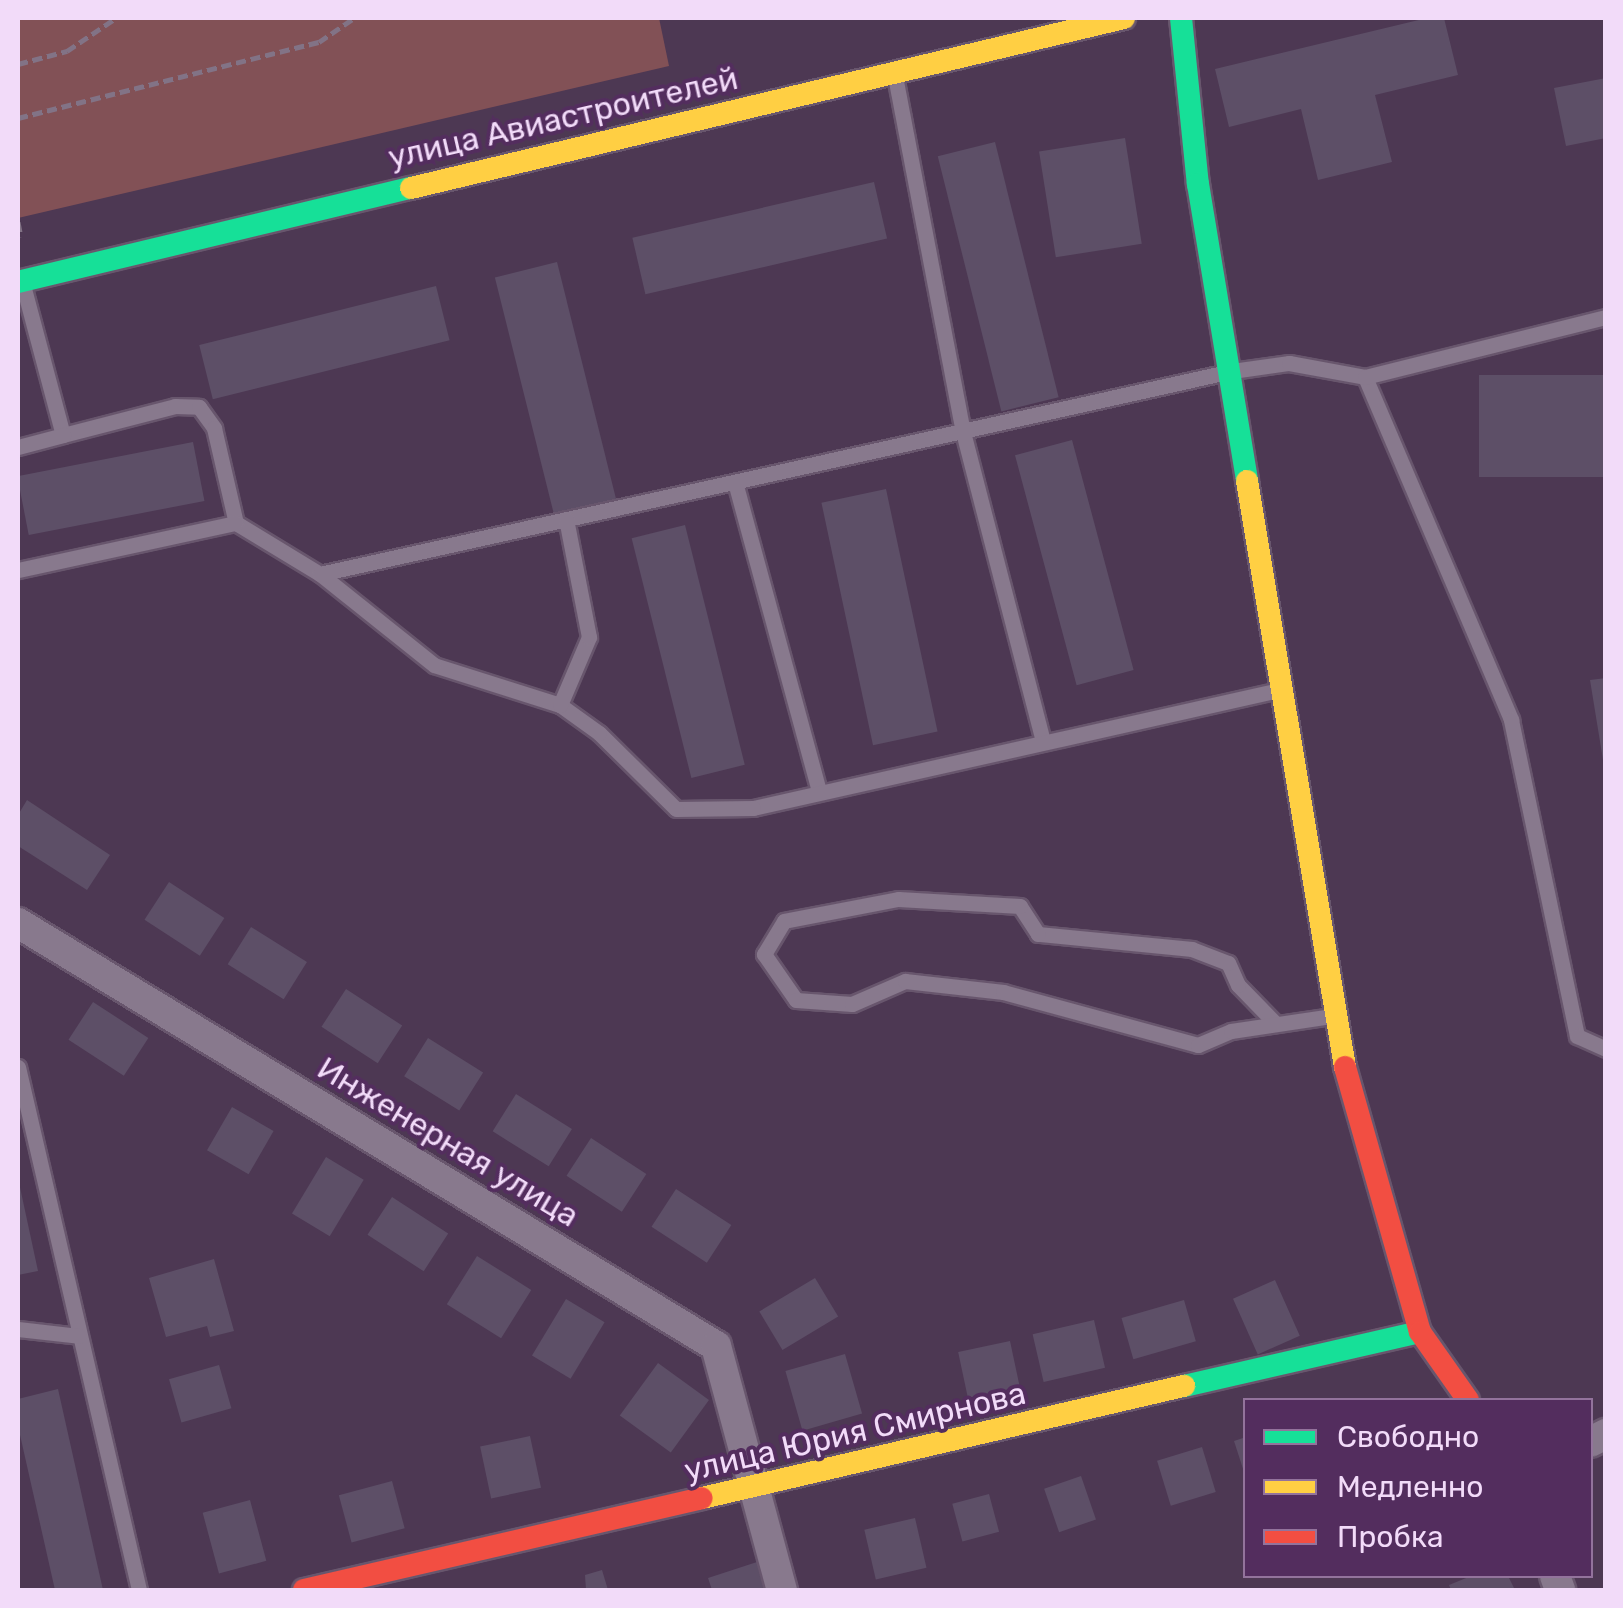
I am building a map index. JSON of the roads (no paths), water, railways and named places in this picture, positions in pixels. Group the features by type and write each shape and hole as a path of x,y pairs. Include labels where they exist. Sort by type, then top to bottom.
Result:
{"street":[{"name":"улица Авиастроителей","path":"20,282 1124,18"},
{"path":"1182,18 1198,184 1232,371 1335,1016 1420,1332 1467,1398"},
{"name":"Инженерная улица","path":"18,923 716,1346 782,1590"},
{"name":"улица Юрия Смирнова","path":"304,1590 1420,1332"}],"lane":[{"path":"894,72 964,432 1043,742"},
{"path":"20,282 63,435"},
{"path":"320,574 1232,371 1289,363 1365,377 1606,317"},
{"path":"1365,377 1510,720 1577,1036 1606,1049"},
{"path":"18,447 174,406 199,407 214,428 236,522"},
{"path":"736,482 819,792"},
{"path":"560,705 589,638 566,520"},
{"path":"18,570 236,522 320,574 434,665 560,705 599,733 676,809 753,808 1283,690"},
{"path":"1276,1024 1238,985 1228,963 1192,950 1038,934 1020,906 898,899 784,922 764,954 796,1000 852,1004 906,981 1003,992 1198,1046 1232,1031 1335,1016"},
{"path":"18,1067 138,1590"},
{"path":"18,1329 80,1336"}]}
